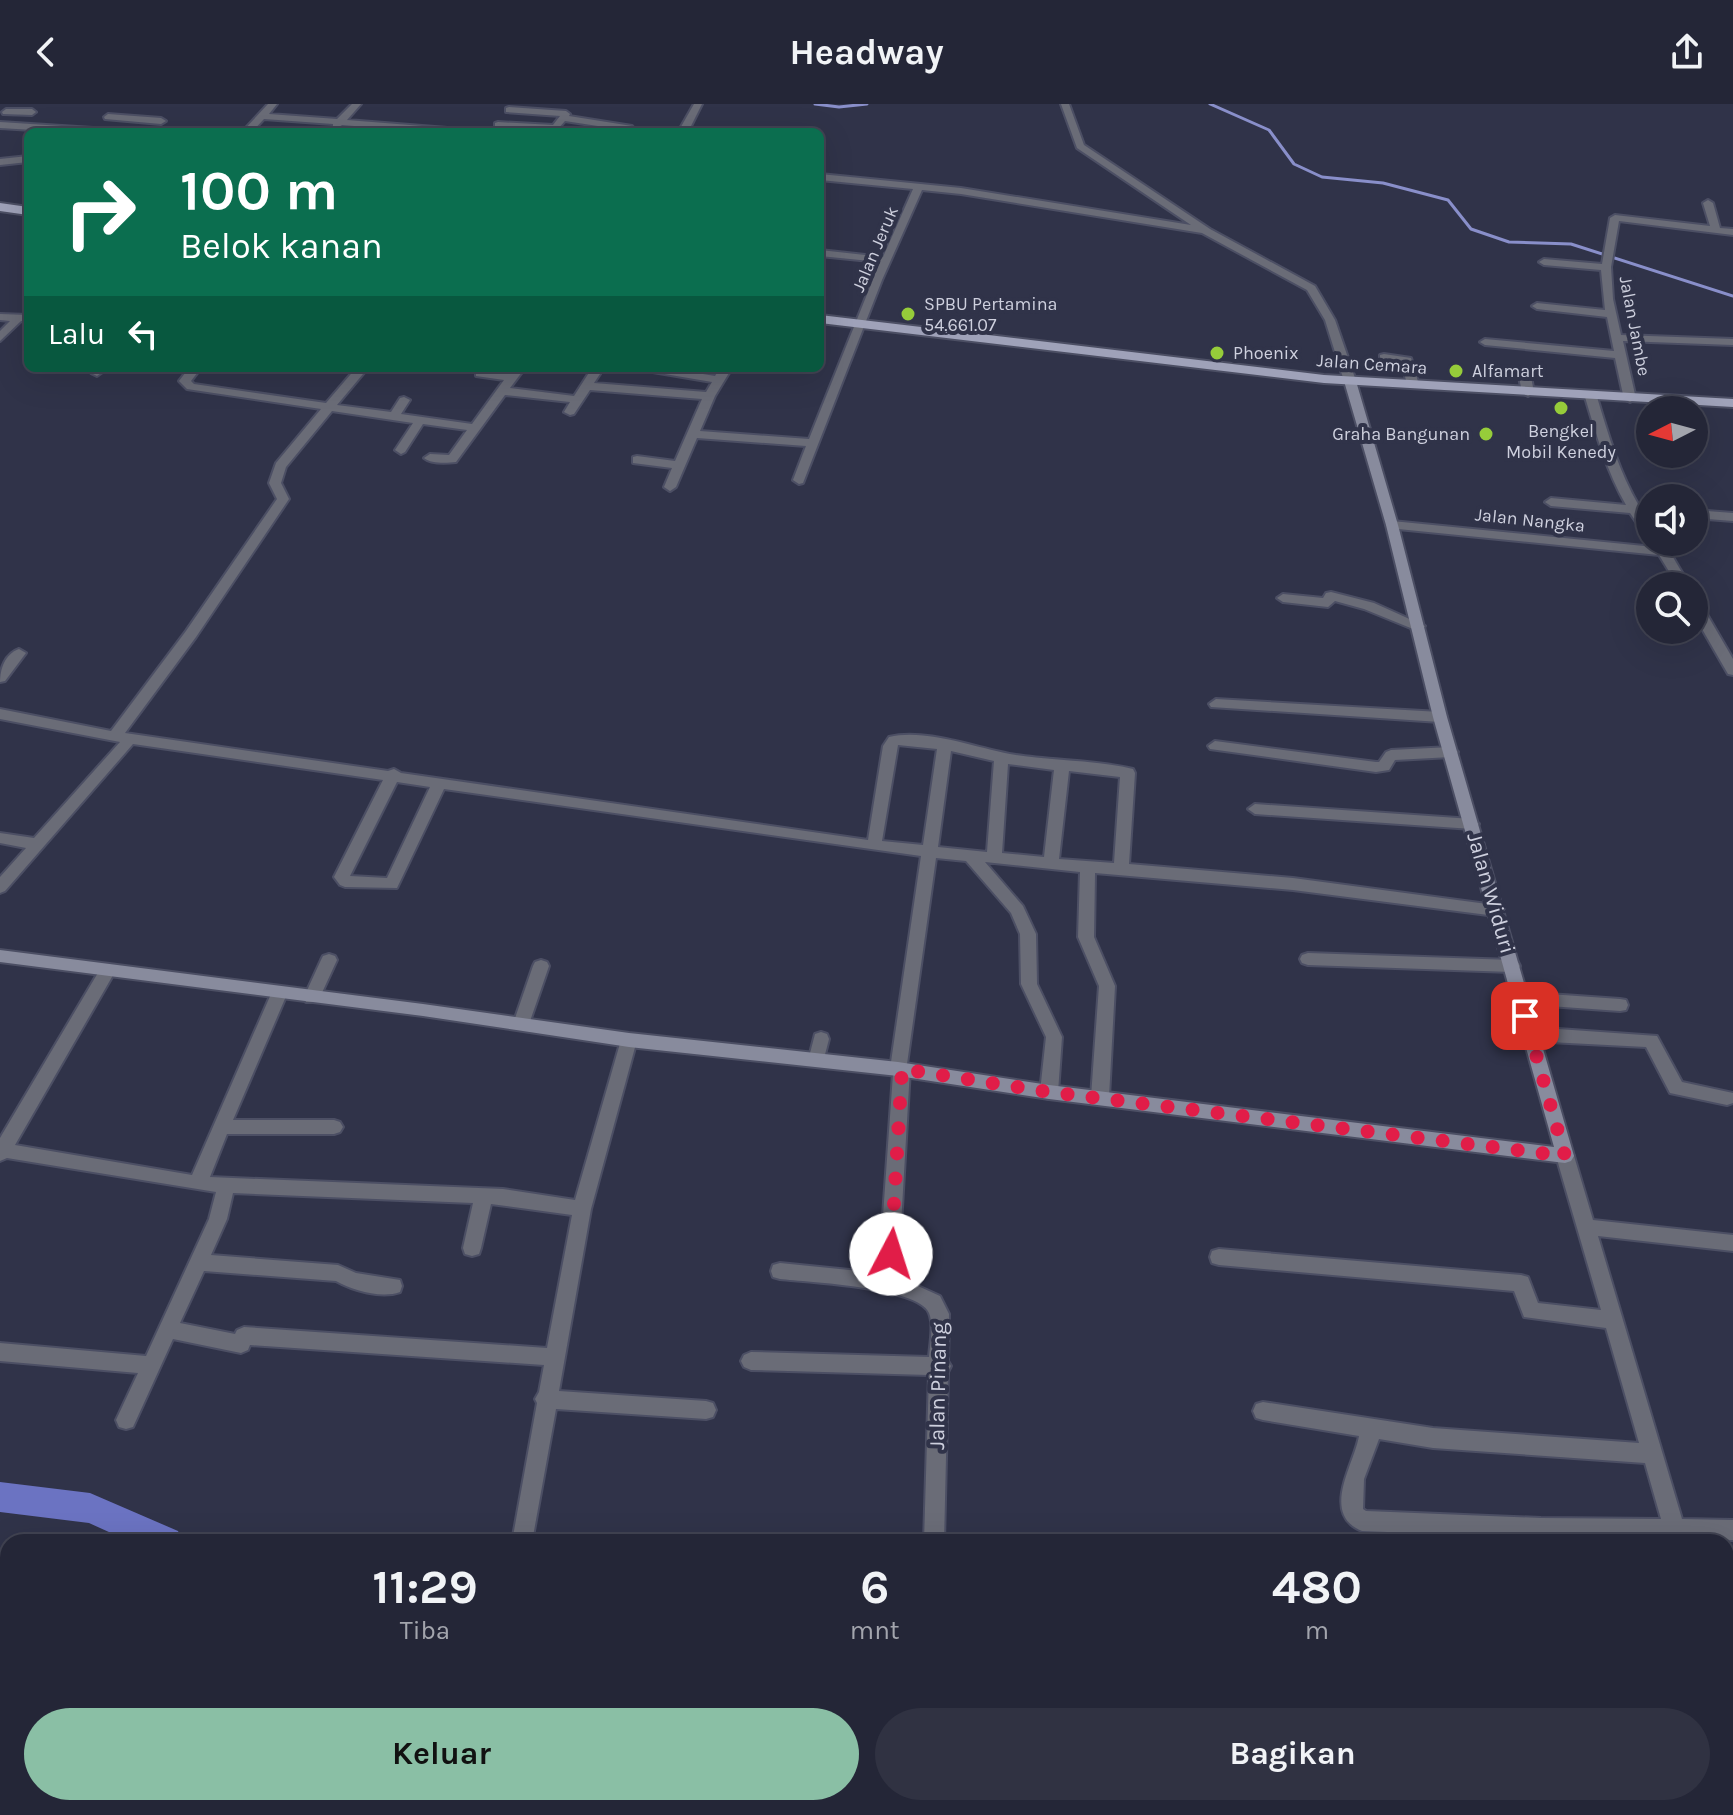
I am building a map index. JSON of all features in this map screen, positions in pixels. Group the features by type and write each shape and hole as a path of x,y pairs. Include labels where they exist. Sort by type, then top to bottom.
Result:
{"main road":[{"name":"Jalan Cemara","path":"824,319 1350,381 1733,403"},
{"name":"Jalan Widuri","path":"1350,381 1392,525 1440,717 1565,1156"},
{"path":"0,956 629,1040 900,1069 1049,1092 1565,1156"}],"street":[{"path":"2,116 14,104"},
{"path":"251,128 273,104"},
{"path":"334,128 357,104"},
{"path":"685,128 698,104"},
{"path":"1065,104 1080,146 1206,231 1311,288 1330,320 1350,381"},
{"path":"96,128 118,107"},
{"path":"496,128 512,107 566,114 556,128"},
{"path":"2,116 32,112"},
{"path":"2,116 75,128"},
{"path":"262,116 340,122 369,128"},
{"path":"108,117 161,121"},
{"path":"563,118 629,128"},
{"path":"0,162 24,159"},
{"path":"824,177 919,187 1140,218 1156,225 1206,231"},
{"name":"Jalan Jeruk","path":"799,480 811,443 919,187"},
{"path":"1708,203 1716,230 1733,232"},
{"name":"Jalan Jambe","path":"1630,399 1611,314 1608,260 1615,218 1716,230"},
{"path":"824,253 886,260"},
{"path":"1544,262 1608,260"},
{"path":"1537,306 1611,314"},
{"path":"0,317 23,318"},
{"path":"0,338 23,318"},
{"path":"1616,338 1733,342"},
{"path":"1485,342 1621,355"},
{"path":"1384,357 1407,360 1413,385"},
{"path":"1524,371 1528,393"},
{"path":"192,372 185,381 191,387 474,428"},
{"path":"0,887 122,737 283,499 274,478 292,450 359,372"},
{"path":"570,412 595,372"},
{"path":"671,372 718,380"},
{"path":"670,487 709,396 723,372"},
{"path":"480,374 516,373"},
{"path":"430,458 452,459 516,373"},
{"path":"586,386 709,396"},
{"path":"503,391 578,400"},
{"path":"1591,397 1613,471 1636,514"},
{"path":"393,418 404,400"},
{"path":"401,450 419,422"},
{"path":"692,434 811,443"},
{"path":"637,460 678,465"},
{"path":"1551,502 1636,510"},
{"path":"1708,515 1733,517"},
{"name":"Jalan Nangka","path":"1392,525 1636,545"},
{"path":"1283,598 1328,603 1331,596 1418,626"},
{"path":"1708,628 1733,671"},
{"path":"0,678 19,653"},
{"path":"1216,704 1440,717"},
{"path":"0,714 122,737 394,774 611,810 874,846 1293,884 1496,910"},
{"path":"874,846 891,742 945,744 1001,757 1128,773 1121,869"},
{"path":"780,1271 888,1282 900,1069 945,744"},
{"path":"1215,746 1376,767 1384,766 1391,755 1451,752"},
{"path":"994,858 1001,757"},
{"path":"1051,863 1062,765"},
{"path":"394,774 342,877 345,881 392,884 440,782"},
{"path":"1255,809 1472,824"},
{"path":"0,838 37,844"},
{"path":"971,856 1017,910 1028,934 1029,984 1054,1037 1049,1092"},
{"path":"1088,867 1086,937 1107,986 1100,1097"},
{"path":"1308,959 1512,966"},
{"path":"312,997 329,960"},
{"path":"521,1024 541,966"},
{"path":"108,970 1,1152 203,1184 484,1196 582,1209"},
{"path":"203,1184 201,1175 279,994"},
{"path":"1521,998 1620,1005"},
{"path":"1530,1034 1651,1041 1676,1088 1727,1098"},
{"path":"816,1061 821,1039"},
{"path":"523,1534 545,1399 582,1209 629,1040"},
{"path":"223,1127 334,1127"},
{"name":"Jalan Widuri","path":"1565,1156 1676,1534"},
{"path":"126,1420 218,1219 226,1186"},
{"path":"472,1248 484,1196"},
{"path":"1585,1227 1733,1243"},
{"path":"1219,1257 1521,1283 1531,1311 1613,1320"},
{"path":"198,1262 338,1273 353,1281 393,1286"},
{"name":"Jalan Pinang","path":"888,1282 926,1298 938,1308 941,1366 934,1534"},
{"path":"167,1329 241,1344 244,1336 553,1357"},
{"path":"0,1352 150,1365"},
{"path":"751,1361 941,1366"},
{"path":"545,1399 706,1410"},
{"path":"1263,1411 1433,1438 1652,1454"},
{"path":"1370,1428 1367,1450 1350,1486 1354,1514 1362,1521 1654,1534"},
{"path":"1687,1534 1733,1530"}],"waterway":[{"path":"815,104 839,107 867,104"},
{"path":"1210,104 1269,130 1294,164 1322,177 1383,183 1448,200 1471,229 1509,242 1571,244 1733,296"},
{"path":"0,1497 90,1508 149,1534"}],"place":[{"name":"SPBU Pertamina 54.661.07","path":"908,314"},
{"name":"Phoenix","path":"1217,353"},
{"name":"Alfamart","path":"1456,371"},
{"name":"Bengkel Mobil Kenedy","path":"1561,408"},
{"name":"Graha Bangunan","path":"1486,434"}],"route":[{"path":"891,1254 902,1069 1049,1092 1565,1156 1525,1016"}]}
